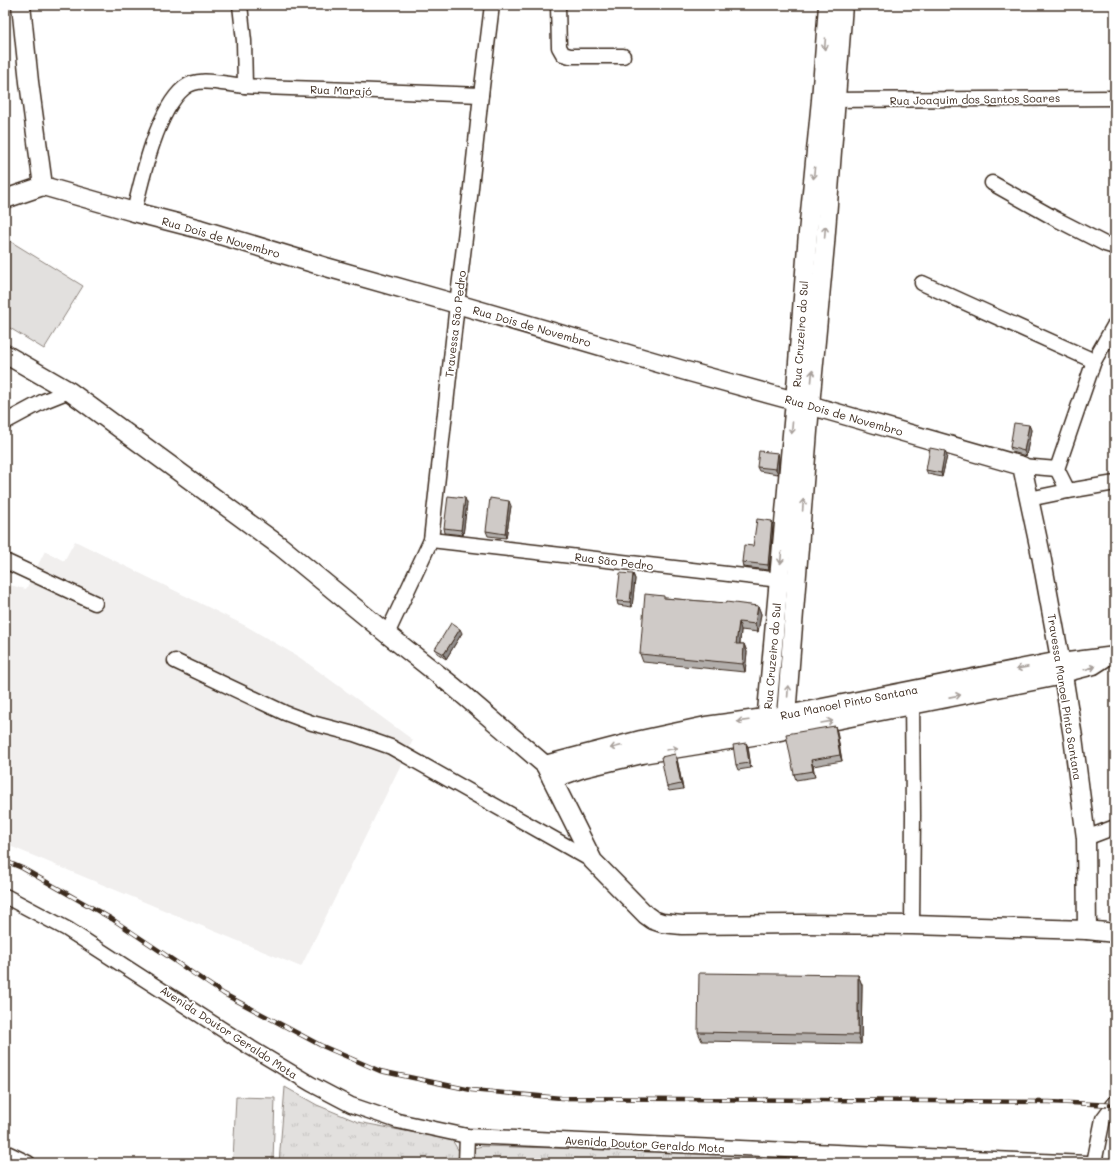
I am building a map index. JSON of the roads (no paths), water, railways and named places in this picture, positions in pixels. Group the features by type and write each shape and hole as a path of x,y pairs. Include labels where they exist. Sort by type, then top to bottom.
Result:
{"street":[{"path":"5,199 43,186 29,82 22,5"},
{"path":"240,5 244,41 245,86"},
{"name":"Travessa São Pedro","path":"387,634 431,540 492,5"},
{"path":"558,5 559,47 563,54 570,56 623,56"},
{"name":"Rua Cruzeiro do Sul","path":"828,5 828,100"},
{"name":"Rua Cruzeiro do Sul","path":"766,726 779,580 802,403 828,100 843,5"},
{"name":"Rua Marajó","path":"134,212 145,169 162,120 172,100 185,87 192,83 202,81 245,86 481,95"},
{"name":"Rua Joaquim dos Santos Soares","path":"828,100 1115,98"},
{"path":"992,183 1056,219 1105,244 1115,246"},
{"name":"Rua Dois de Novembro","path":"43,186 200,229 686,371 1022,466"},
{"path":"922,283 1094,361"},
{"path":"1068,491 1057,470 1094,361 1115,324"},
{"path":"5,354 69,391 280,546 454,687 549,772 593,861"},
{"path":"5,422 44,401 69,391"},
{"name":"Rua Cruzeiro do Sul","path":"786,722 797,581 802,403"},
{"path":"1022,466 1057,470"},
{"name":"Travessa Manoel Pinto Santana","path":"1022,466 1041,554 1073,737 1086,838 1087,930"},
{"path":"1029,500 1068,491 1115,484"},
{"name":"Rua São Pedro","path":"431,540 797,581"},
{"path":"5,561 95,603"},
{"path":"1062,668 1093,656 1114,654"},
{"path":"175,661 285,713 312,723 354,734 391,747 593,861 646,915 653,920 662,923 682,925 912,925 1112,931"},
{"name":"Rua Manoel Pinto Santana","path":"549,772 641,740 699,728 766,726 1062,668"},
{"path":"912,698 912,925"},
{"path":"1086,838 1115,827"},
{"name":"Avenida Doutor Geraldo Mota","path":"5,896 67,929 251,1048 311,1084 351,1105 398,1121 466,1136 843,1158 1087,1163"},
{"path":"1094,1163 1103,1119 1115,1103"},
{"path":"466,1136 466,1163"},
{"path":"5,1152 28,1163"}],"railway":[{"path":"5,861 22,868 112,919 224,994 320,1045 380,1071 471,1090 561,1098 1049,1102 1115,1105"}]}
